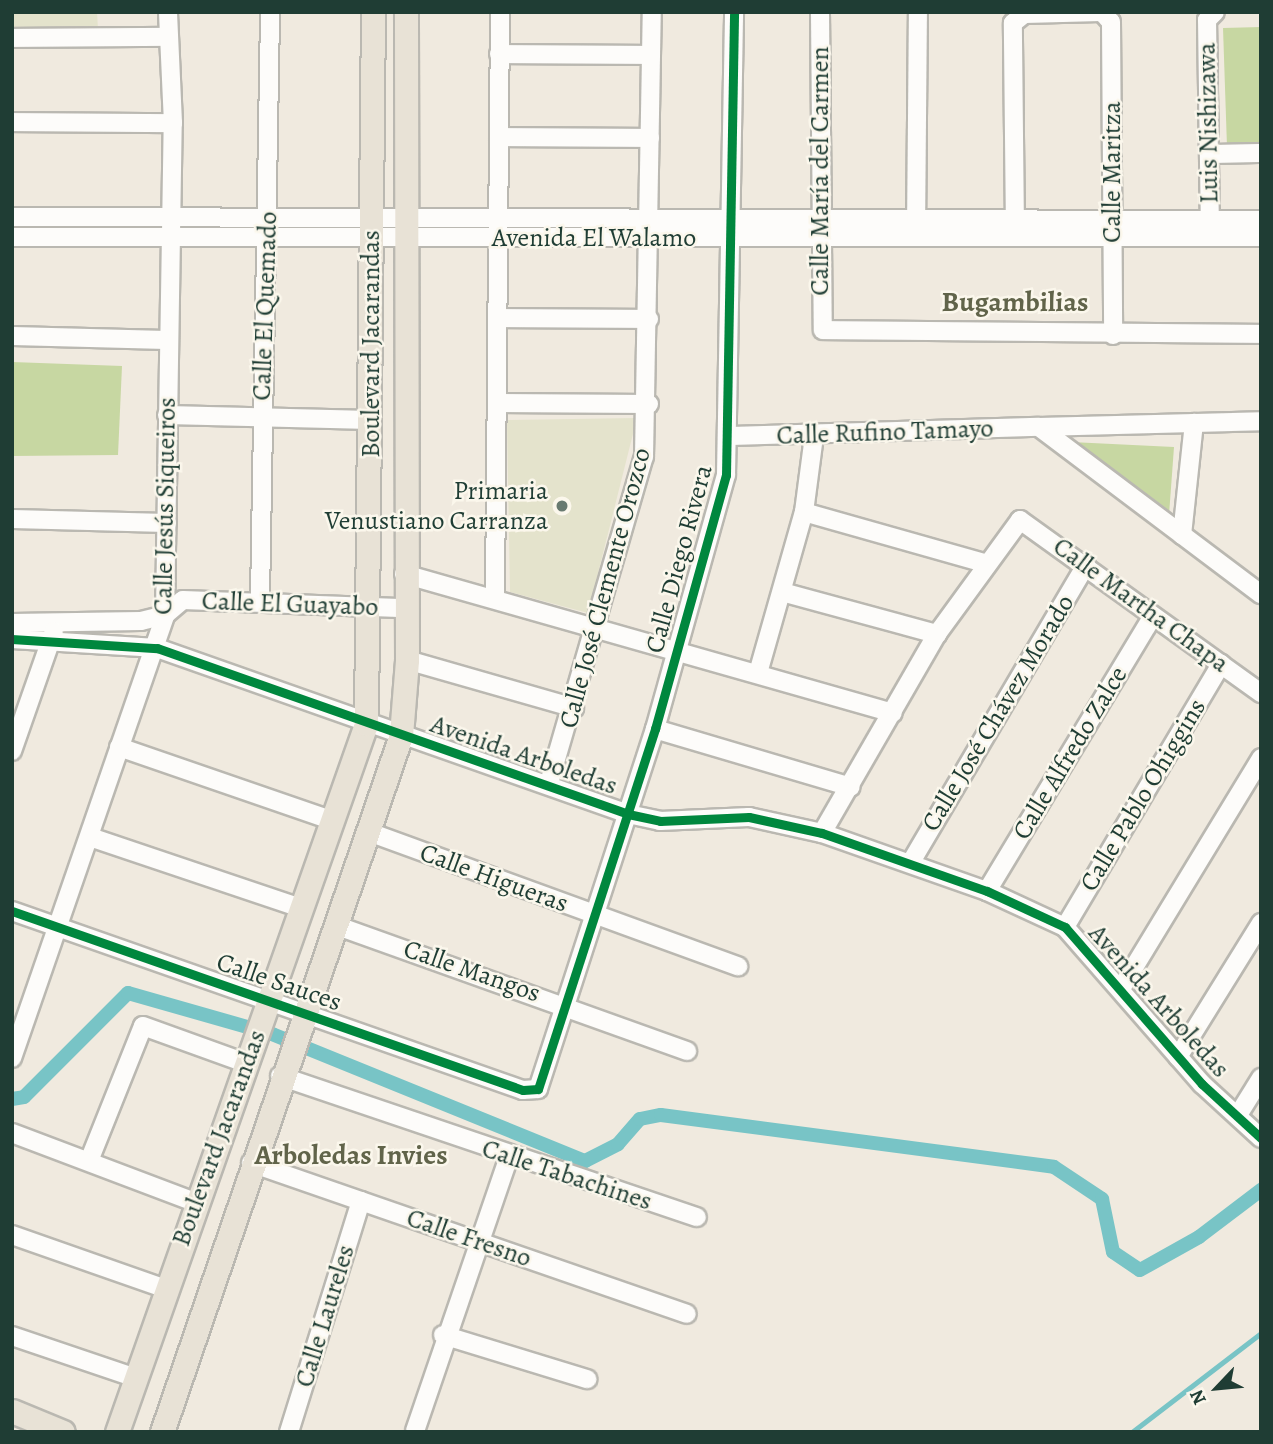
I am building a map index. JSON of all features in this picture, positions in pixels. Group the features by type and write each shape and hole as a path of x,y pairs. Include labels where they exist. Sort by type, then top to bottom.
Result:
{"main road":[{"name":"Boulevard Jacarandas","path":"117,1432 298,907 366,724 373,12"},
{"name":"Boulevard Jacarandas","path":"162,1432 280,1076 369,832 401,735 407,660 404,574 404,229 407,12"},
{"path":"12,1411 63,1432"}],"street":[{"name":"Calle Jesús Siqueiros","path":"12,1058 61,928 119,747 157,648 165,615 167,340 173,123 168,12"},
{"name":"Calle El Quemado","path":"260,600 261,417 268,217 270,12"},
{"path":"495,598 500,12"},
{"name":"Calle José Clemente Orozco","path":"549,783 574,708 644,457 649,404 648,229 652,12"},
{"name":"Calle Diego Rivera","path":"532,1093 538,1089 564,1002 655,729 726,475 731,436 734,12"},
{"name":"Calle María del Carmen","path":"820,12 823,330 1112,335"},
{"path":"916,229 918,12"},
{"name":"Calle Maritza","path":"1015,230 1016,16 1102,12 1111,22 1112,335"},
{"name":"Luis Nishizawa","path":"1210,230 1207,20 1215,12"},
{"path":"12,38 168,37"},
{"path":"499,54 651,55"},
{"path":"12,122 173,123"},
{"path":"499,137 650,138"},
{"path":"1210,154 1261,152"},
{"name":"Avenida El Walamo","path":"12,217 268,217 372,229"},
{"name":"Avenida El Walamo","path":"1210,230 1261,220"},
{"name":"Avenida El Walamo","path":"12,237 267,237 372,229 500,228 1113,232 1210,230 1261,237"},
{"path":"498,318 649,319"},
{"path":"1112,335 1261,334"},
{"path":"12,336 167,340"},
{"path":"496,403 649,404"},
{"path":"167,415 371,419"},
{"name":"Calle Rufino Tamayo","path":"731,436 814,436 1261,421"},
{"path":"1182,535 1194,423"},
{"path":"1039,427 1261,594"},
{"path":"758,673 804,512 814,436"},
{"path":"804,512 984,563 937,634 822,833"},
{"path":"12,519 167,523"},
{"name":"Calle Martha Chapa","path":"984,563 1020,520 1261,693"},
{"name":"Calle José Chávez Morado","path":"911,862 1086,565"},
{"path":"404,574 597,625 893,713"},
{"path":"782,592 937,634"},
{"name":"Calle El Guayabo","path":"12,623 54,633 165,615 183,600 260,600 368,608 406,607"},
{"name":"Calle Alfredo Zalce","path":"987,891 1153,615"},
{"path":"12,751 54,633"},
{"name":"Avenida Arboledas","path":"12,639 54,633 157,648 366,724 549,783 628,814 660,821 749,817 822,833 911,862 987,891 1065,927 1122,987 1178,1056 1261,1138"},
{"path":"407,660 574,708"},
{"name":"Calle Pablo Ohiggins","path":"1065,927 1222,664"},
{"path":"655,729 851,787"},
{"path":"119,747 331,820"},
{"path":"1122,987 1261,758"},
{"name":"Calle Higueras","path":"369,832 738,966"},
{"path":"90,838 298,907"},
{"name":"Calle Sauces","path":"12,911 264,1009 296,1032 532,1093"},
{"path":"1178,1056 1261,923"},
{"name":"Calle Mangos","path":"335,925 564,1002 687,1051"},
{"path":"89,1161 143,1026 250,1052"},
{"name":"Calle Tabachines","path":"280,1076 509,1157 696,1217"},
{"path":"1238,1115 1261,1078"},
{"path":"12,1133 197,1203"},
{"path":"415,1431 443,1335 509,1157"},
{"name":"Calle Fresno","path":"251,1163 687,1314"},
{"name":"Calle Laureles","path":"289,1432 361,1200"},
{"path":"12,1236 166,1289"},
{"path":"443,1335 587,1379"},
{"path":"12,1336 136,1378"}],"shaded area":[{"path":"12,12 97,12 98,29 12,28"},
{"name":"Primaria Venustiano Carranza","path":"637,418 588,613 510,592 507,420"}],"green space":[{"path":"1261,27 1261,146 1227,147 1223,28"},
{"path":"12,362 122,366 118,455 12,456"},
{"path":"1071,442 1174,447 1169,515"}],"waterway":[{"path":"12,1099 24,1097 128,993 272,1034 585,1161 618,1144 640,1119 661,1115 1054,1167 1102,1199 1113,1252 1140,1270 1199,1237 1261,1190"},
{"path":"1132,1432 1261,1333"}],"cycle path":[{"path":"12,911 523,1090 538,1089 655,729 726,475 734,12"},
{"path":"12,639 157,648 628,814 660,821 749,817 822,833 987,891 1065,927 1202,1084 1261,1138"}],"place":[{"name":"Primaria Venustiano Carranza","path":"562,506"}],"district":[{"name":"Bugambilias","path":"1015,302"},
{"name":"Arboledas Invies","path":"351,1155"}]}
